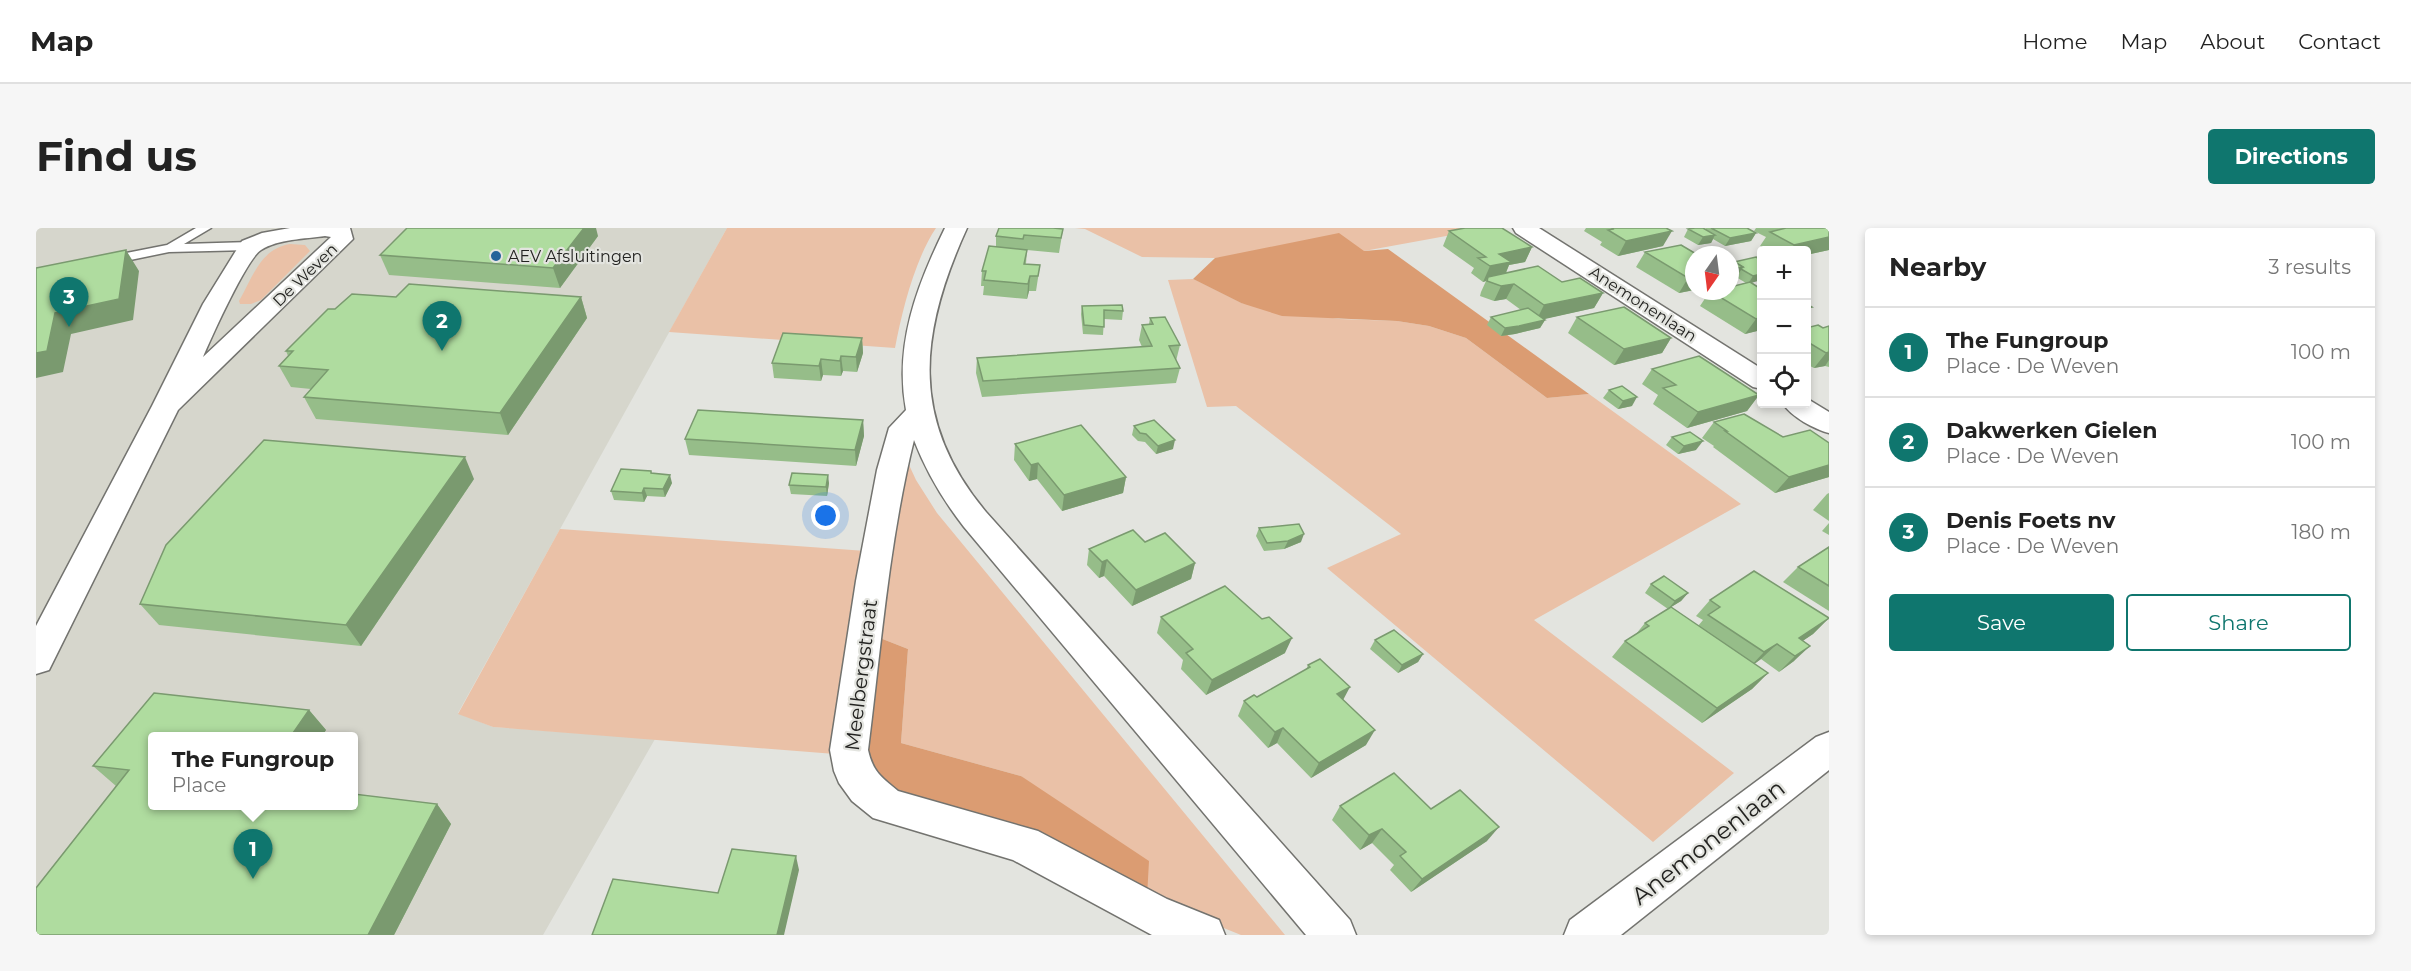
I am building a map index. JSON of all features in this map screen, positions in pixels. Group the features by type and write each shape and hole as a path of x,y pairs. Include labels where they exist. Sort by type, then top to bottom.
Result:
{"street":[{"path":"956,228 944,251 931,288 916,342 914,382 920,414 931,449 957,496 1334,935"},
{"name":"Anemonenlaan","path":"1524,228 1757,378"},
{"name":"De Weven","path":"36,660 166,406 215,304 250,246 270,238 304,231 325,229 342,232 342,239 331,252 166,406"},
{"path":"1804,408 1826,420"},
{"name":"Meelbergstraat","path":"920,414 903,428 892,470 872,580 849,750 853,771 866,789 887,805 1023,844 1152,914 1203,935"},
{"name":"Anemonenlaan","path":"1586,935 1829,748"}],"lane":[{"path":"169,248 205,228"},
{"path":"91,264 169,248 250,246"}],"shaded area":[{"path":"36,228 727,228 458,713 493,727 655,739 543,935 36,935"},
{"path":"727,228 936,228 916,270 895,348 669,332"},
{"path":"1075,228 1490,228 1364,251 1215,258 1142,257 1085,229"},
{"path":"1339,233 1364,251 1388,249 1589,394 1547,398 1466,338 1429,326 1397,321 1282,316 1241,303 1193,279 1215,258"},
{"path":"290,244 305,245 310,251 261,300 251,304 240,304 239,301 258,265 271,252"},
{"path":"1193,279 1241,303 1339,319 1397,321 1429,326 1466,338 1547,398 1589,394 1741,504 1534,620 1734,773 1653,842 1327,568 1401,534 1236,406 1207,407 1168,280"},
{"path":"904,454 916,480 937,513 1285,935 1241,935 1147,897 1021,776 901,743 908,649 880,638"},
{"path":"560,529 866,551 835,754 493,727 458,714"},
{"path":"880,638 908,649 901,743 1021,776 1149,861 1147,897 898,797 863,762"}],"building":[{"path":"407,228 584,228 553,268 380,255"},
{"path":"999,228 1063,229 1061,238 1024,235 1023,239 996,236"},
{"path":"1465,228 1502,228 1532,247 1499,254 1511,262 1490,266 1478,258 1486,257 1449,231"},
{"path":"1612,228 1666,228 1672,231 1626,241 1608,230"},
{"path":"1703,228 1715,235 1703,237 1688,229"},
{"path":"1711,228 1747,228 1756,233 1730,238"},
{"path":"1786,228 1829,228 1829,237 1794,245 1770,232"},
{"path":"1681,245 1685,247 1685,276 1645,252"},
{"path":"989,246 1027,250 1024,264 1040,265 1038,276 1030,276 1028,284 984,280 986,271 982,271"},
{"path":"126,250 119,299 55,313 47,351 36,353 36,268"},
{"path":"1757,258 1757,275 1753,276 1741,269 1743,267 1739,265 1739,261"},
{"path":"1538,266 1562,282 1580,278 1603,293 1544,305 1514,284 1501,286 1487,281 1488,277"},
{"path":"1750,282 1757,286 1757,319 1725,300 1739,300 1739,285"},
{"path":"409,284 581,297 500,413 304,397 328,370 279,366 293,351 286,351 328,309 335,309 352,294 396,297"},
{"path":"1122,305 1123,311 1104,310 1104,327 1084,325 1082,306"},
{"path":"1624,307 1671,338 1624,349 1577,317"},
{"path":"1528,308 1545,320 1505,328 1491,317"},
{"path":"1165,317 1180,345 1169,346 1180,368 983,381 977,358 1152,346 1142,325 1153,324 1150,318"},
{"path":"1829,326 1829,352 1826,353 1811,344 1811,327"},
{"path":"783,333 862,338 856,357 841,356 840,361 821,359 819,366 772,363"},
{"path":"1699,356 1757,396 1698,412 1663,388 1676,385 1652,369"},
{"path":"1622,386 1637,397 1623,401 1609,390"},
{"path":"698,410 863,420 855,450 685,439"},
{"path":"1744,414 1783,437 1810,430 1829,443 1829,465 1789,477 1714,422"},
{"path":"1154,420 1175,440 1158,446 1134,426"},
{"path":"1081,425 1126,477 1064,495 1038,463 1031,465 1015,444"},
{"path":"1690,432 1703,441 1684,446 1672,437"},
{"path":"264,440 465,457 346,625 140,604 166,545"},
{"path":"621,469 670,475 663,489 644,488 642,493 611,491"},
{"path":"792,473 828,475 826,487 789,485"},
{"path":"1299,524 1304,534 1288,541 1267,543 1259,528"},
{"path":"1133,530 1145,542 1165,533 1195,563 1136,590 1107,560 1102,562 1089,549"},
{"path":"1829,547 1829,586 1798,567"},
{"path":"1754,571 1829,618 1799,638 1810,646 1795,656 1777,644 1764,652 1708,615 1720,607 1710,600"},
{"path":"1664,576 1688,593 1675,601 1651,584"},
{"path":"1225,586 1262,619 1269,617 1292,638 1212,680 1186,653 1193,649 1161,617"},
{"path":"1671,607 1768,673 1717,708 1625,641 1649,626 1645,623"},
{"path":"1394,630 1423,654 1402,665 1375,640"},
{"path":"1320,659 1350,687 1337,694 1375,730 1319,763 1283,728 1275,732 1244,701 1254,695 1257,697"},
{"path":"154,693 309,710 294,732 148,732 148,810 358,810 358,794 437,804 368,935 36,935 36,888 129,770 93,766"},
{"path":"1394,773 1431,809 1460,790 1499,827 1422,879 1400,856 1406,852 1382,829 1369,835 1340,806"},
{"path":"732,849 796,856 777,935 592,935 613,879 718,893"}],"place":[{"name":"AEV Afsluitingen","path":"496,256"},
{"name":"Denis Foets nv","path":"69,327"},
{"name":"Dakwerken Gielen","path":"442,351"},
{"name":"The Fungroup","path":"253,879"}]}
